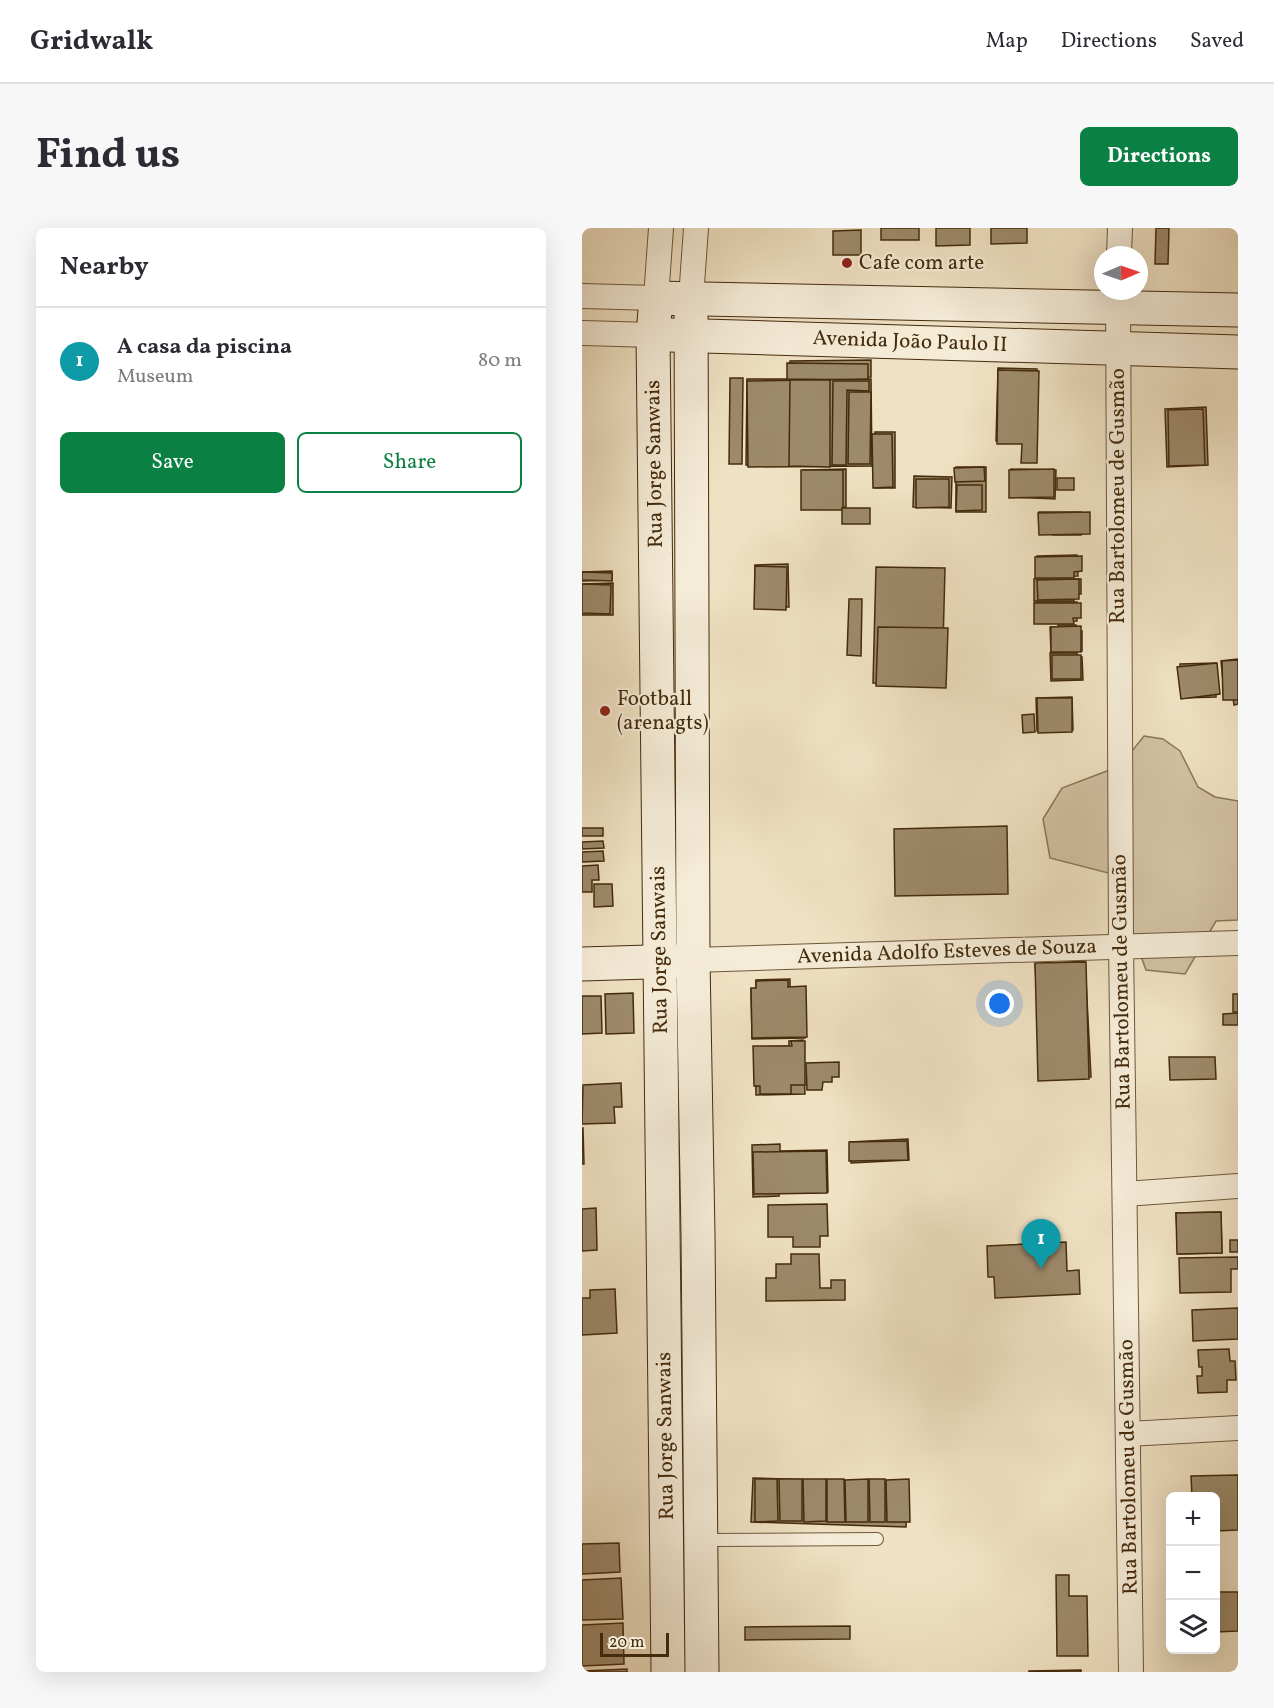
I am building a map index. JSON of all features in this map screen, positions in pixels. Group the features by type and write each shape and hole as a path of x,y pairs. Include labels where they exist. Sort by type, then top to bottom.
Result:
{"main road":[{"name":"Avenida João Paulo II","path":"656,298 1094,299"},
{"name":"Rua Jorge Sanwais","path":"656,298 653,334 668,1672"},
{"name":"Rua Jorge Sanwais","path":"692,298 690,335 693,960 702,1672"},
{"name":"Avenida João Paulo II","path":"1129,300 1238,310"},
{"name":"Avenida João Paulo II","path":"653,334 1238,352"},
{"path":"582,964 693,960"}],"street":[{"name":"Rua Jorge Sanwais","path":"656,298 661,228"},
{"name":"Rua Jorge Sanwais","path":"692,298 696,228"},
{"path":"1119,246 1120,228"},
{"name":"Avenida João Paulo II","path":"582,296 656,298"},
{"name":"Rua Bartolomeu de Gusmão","path":"1118,300 1121,945 1131,1672"},
{"name":"Avenida João Paulo II","path":"582,333 653,334"},
{"name":"Avenida Adolfo Esteves de Souza","path":"693,960 1238,943"},
{"path":"1125,1194 1238,1186"},
{"path":"1128,1434 1238,1428"}],"lane":[{"path":"700,1540 877,1539"}],"shaded area":[{"path":"1144,736 1163,739 1180,751 1198,787 1215,797 1238,801 1238,920 1216,921 1185,974 1146,970 1133,934 1124,877 1050,858 1043,819 1062,788 1120,766"}],"building":[{"path":"881,228 919,228 919,240 881,240"},
{"path":"936,228 970,228 970,245 936,246"},
{"path":"991,228 1027,228 1027,243 991,244"},
{"path":"1156,228 1169,228 1168,264 1155,264"},
{"path":"861,230 861,255 833,255 833,231"},
{"path":"871,360 871,377 790,378 790,361"},
{"path":"787,363 868,364 868,380 787,379"},
{"path":"998,368 1037,369 1036,441 996,441"},
{"path":"998,370 1039,371 1037,463 1021,463 1022,444 997,444"},
{"path":"730,378 743,378 742,464 729,464"},
{"path":"747,379 787,379 786,465 746,465"},
{"path":"871,379 872,466 748,467 747,381"},
{"path":"790,380 830,380 830,467 789,466"},
{"path":"833,381 869,381 869,391 847,390 846,465 832,465"},
{"path":"849,392 871,392 870,464 848,464"},
{"path":"1206,407 1208,465 1167,467 1165,409"},
{"path":"1203,409 1205,465 1169,466 1168,410"},
{"path":"875,432 895,432 895,488 875,488"},
{"path":"872,434 892,434 893,487 873,488"},
{"path":"956,467 986,467 986,512 956,512"},
{"path":"984,467 985,481 955,482 954,468"},
{"path":"846,469 846,507 803,507 803,470"},
{"path":"1011,469 1056,470 1055,499 1011,497"},
{"path":"1054,469 1054,497 1009,498 1009,470"},
{"path":"801,470 843,470 843,510 801,510"},
{"path":"914,476 952,477 951,508 913,507"},
{"path":"1057,478 1074,478 1074,490 1057,490"},
{"path":"916,479 949,479 949,507 916,508"},
{"path":"957,485 982,485 982,510 956,511"},
{"path":"842,508 870,508 870,524 842,524"},
{"path":"1039,512 1081,512 1081,535 1053,535 1053,528 1039,528"},
{"path":"1090,512 1090,534 1039,535 1038,513"},
{"path":"1077,555 1078,576 1037,577 1037,556"},
{"path":"1082,556 1082,571 1074,572 1074,578 1035,578 1035,557"},
{"path":"788,564 789,607 756,607 755,565"},
{"path":"755,566 787,567 786,610 754,609"},
{"path":"876,567 945,568 942,685 873,683"},
{"path":"612,571 612,580 582,581 582,572"},
{"path":"582,572 612,573 612,581 582,580"},
{"path":"1034,579 1081,579 1081,594 1073,594 1074,601 1034,601"},
{"path":"1079,579 1079,599 1038,600 1037,580"},
{"path":"613,583 613,615 582,615 582,584"},
{"path":"582,584 611,585 610,614 582,613"},
{"path":"849,599 862,599 861,656 847,655"},
{"path":"1035,602 1077,602 1077,621 1036,622"},
{"path":"1034,603 1081,603 1081,618 1073,618 1074,624 1034,624"},
{"path":"1058,625 1076,625 1076,631 1082,631 1082,651 1051,652 1050,627 1058,627"},
{"path":"1081,626 1081,652 1051,652 1051,627"},
{"path":"878,627 948,628 946,688 876,686"},
{"path":"1050,653 1077,653 1077,657 1082,657 1083,680 1051,681"},
{"path":"1052,655 1081,655 1081,679 1052,679"},
{"path":"1238,659 1238,704 1234,705 1232,690 1224,691 1221,661"},
{"path":"1238,660 1238,700 1223,700 1222,661"},
{"path":"1216,663 1216,697 1181,698 1180,664"},
{"path":"1217,663 1220,694 1181,699 1177,667"},
{"path":"1072,697 1073,730 1037,731 1036,698"},
{"path":"1037,698 1072,698 1072,732 1038,733"},
{"path":"1034,714 1035,732 1023,733 1022,715"},
{"path":"1007,826 1008,894 895,896 894,829"},
{"path":"582,828 603,828 603,836 582,836"},
{"path":"603,841 604,848 582,849 582,842"},
{"path":"603,851 604,861 582,862 582,852"},
{"path":"598,865 599,880 592,880 592,892 582,892 582,866"},
{"path":"594,884 612,884 613,906 594,907"},
{"path":"1085,961 1091,1077 1042,1079 1035,964"},
{"path":"1086,962 1089,1079 1038,1081 1035,963"},
{"path":"790,979 790,988 804,988 805,1038 752,1039 751,989 756,989 756,980"},
{"path":"788,980 788,987 806,986 807,1037 752,1038 751,988 756,988 756,981"},
{"path":"633,993 634,1033 606,1034 605,994"},
{"path":"1233,994 1238,994 1238,1012 1233,1012"},
{"path":"582,996 601,996 602,1033 582,1034"},
{"path":"1238,1013 1238,1025 1223,1025 1223,1014"},
{"path":"803,1040 805,1094 756,1095 755,1047 789,1046 789,1041"},
{"path":"791,1041 805,1041 805,1085 791,1085 791,1094 760,1094 760,1086 754,1086 753,1046 792,1046"},
{"path":"1169,1057 1215,1057 1216,1079 1170,1080"},
{"path":"839,1062 839,1077 832,1077 832,1082 823,1082 822,1090 807,1090 806,1063"},
{"path":"621,1083 622,1107 614,1107 615,1123 582,1124 583,1085"},
{"path":"583,1128 584,1164 582,1164"},
{"path":"908,1139 909,1160 851,1163 850,1142"},
{"path":"907,1141 908,1160 849,1161 849,1142"},
{"path":"780,1144 780,1151 827,1150 828,1192 779,1193 779,1196 753,1197 752,1145"},
{"path":"826,1151 827,1193 754,1194 753,1152"},
{"path":"827,1204 828,1236 820,1236 820,1247 793,1247 793,1237 768,1237 768,1205"},
{"path":"596,1208 597,1250 582,1251 582,1209"},
{"path":"1221,1212 1222,1253 1178,1254 1176,1213"},
{"path":"1221,1212 1222,1253 1177,1254 1176,1213"},
{"path":"1230,1240 1238,1240 1238,1252 1230,1252"},
{"path":"1066,1242 1067,1271 1079,1270 1080,1294 995,1298 994,1277 988,1277 987,1246"},
{"path":"791,1254 819,1254 820,1288 831,1288 831,1280 845,1280 845,1300 766,1301 766,1278 776,1278 776,1264 791,1264"},
{"path":"1238,1257 1238,1269 1231,1269 1231,1292 1180,1293 1179,1258"},
{"path":"615,1289 617,1333 582,1335 582,1298 590,1298 590,1290"},
{"path":"1238,1308 1238,1339 1193,1341 1192,1310"},
{"path":"1229,1349 1230,1361 1235,1361 1236,1380 1227,1380 1227,1392 1198,1393 1197,1376 1202,1376 1202,1367 1199,1367 1198,1350"},
{"path":"1238,1475 1238,1530 1220,1531 1220,1492 1192,1492 1191,1476"},
{"path":"753,1478 908,1483 906,1527 751,1522"},
{"path":"755,1479 777,1479 778,1521 755,1522"},
{"path":"779,1479 802,1479 802,1521 780,1521"},
{"path":"803,1479 826,1479 826,1521 804,1522"},
{"path":"827,1479 844,1479 845,1522 827,1522"},
{"path":"868,1479 868,1522 846,1522 845,1480"},
{"path":"869,1479 885,1479 885,1522 870,1522"},
{"path":"909,1479 910,1522 887,1522 886,1480"},
{"path":"619,1543 620,1572 582,1574 582,1544"},
{"path":"1056,1575 1069,1575 1069,1596 1087,1596 1088,1656 1057,1656"},
{"path":"621,1578 623,1619 582,1620 582,1580"},
{"path":"1220,1592 1238,1592 1238,1631 1220,1632"},
{"path":"623,1623 624,1664 582,1666 582,1625"},
{"path":"850,1626 850,1639 745,1640 745,1627"},
{"path":"627,1669 627,1672 584,1671"},
{"path":"1081,1670 1081,1672 1029,1672 1029,1671"}],"place":[{"name":"Cafe com arte","path":"847,263"},
{"name":"Football (arenagts)","path":"605,711"},
{"name":"A casa da piscina","path":"1041,1269"}]}
